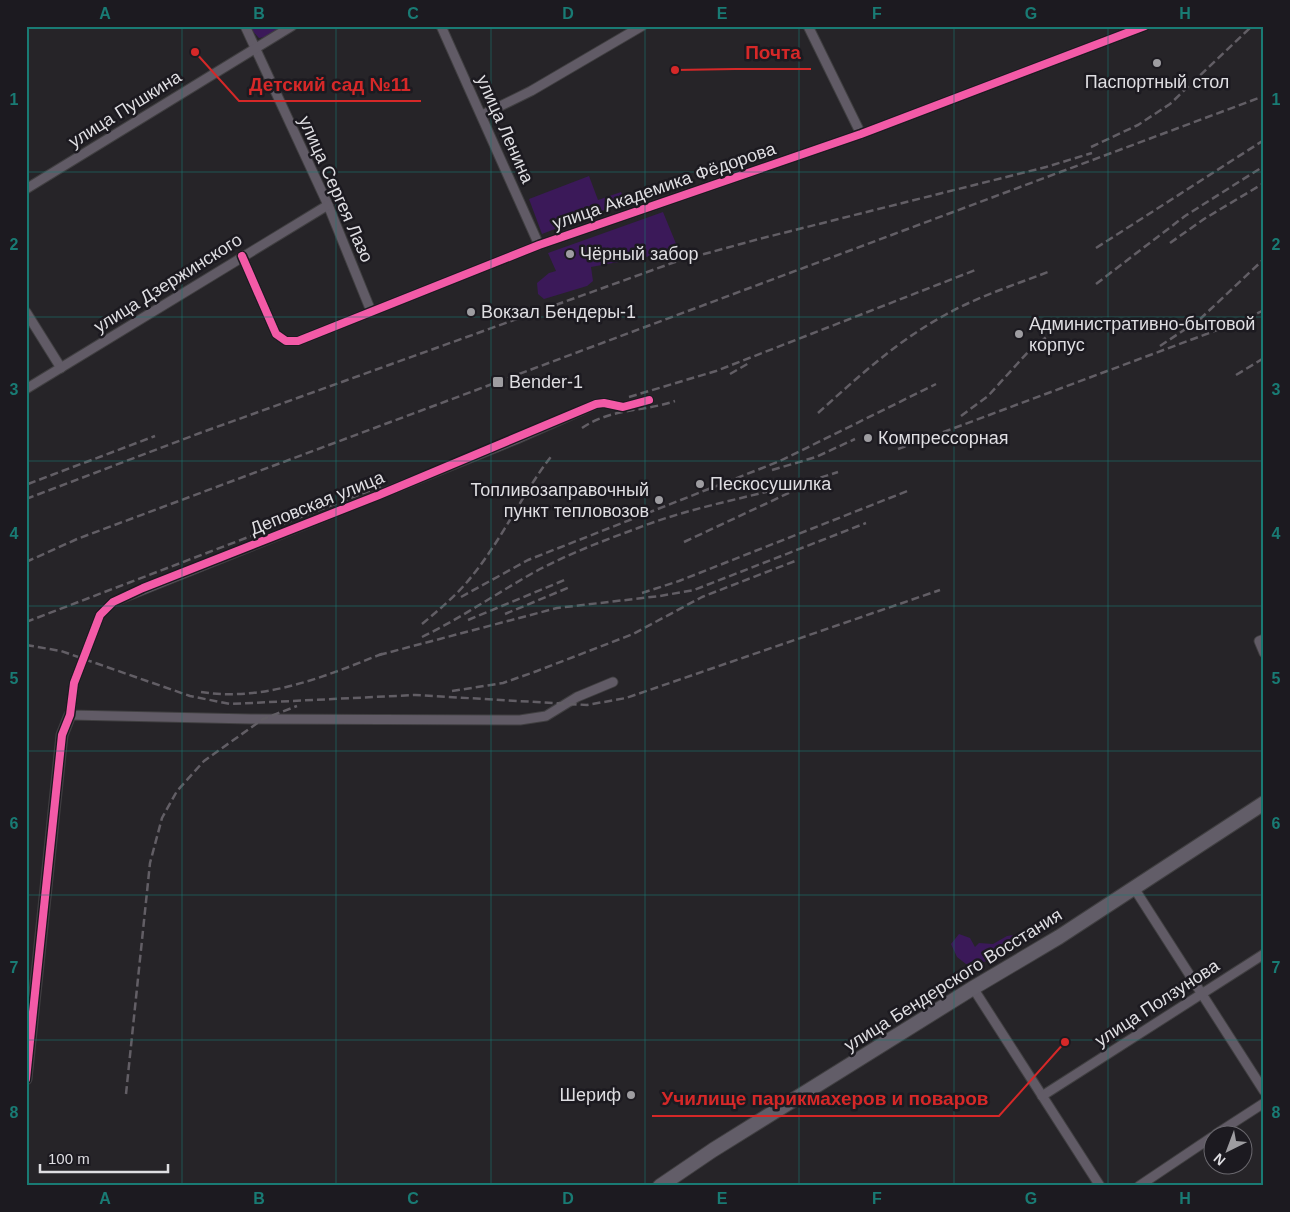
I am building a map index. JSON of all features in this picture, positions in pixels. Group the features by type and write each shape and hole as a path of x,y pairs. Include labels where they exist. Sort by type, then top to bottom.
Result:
{"main road":[{"name":"улица Бендерского Восстания","path":"660,1186 742,1132 973,988 1060,937 1264,803"}],"street":[{"name":"улица Сергея Лазо","path":"245,26 328,205 371,311"},
{"name":"улица Пушкина","path":"26,189 292,26"},
{"name":"улица Ленина","path":"441,26 539,245"},
{"path":"482,115 531,91 642,26"},
{"path":"808,26 861,134"},
{"name":"улица Академика Фёдорова","path":"242,256 276,334 286,341 298,340 539,245 861,134 1145,26"},
{"name":"улица Дзержинского","path":"26,389 328,205"},
{"path":"26,312 61,368"},
{"name":"Деповская улица","path":"70,715 74,683 100,615 113,602 508,442 596,404 604,402 623,406 649,400"},
{"path":"1264,639 1259,641 1264,653"},
{"path":"26,1079 30,1012 62,735 70,715 251,719 520,720 540,718 577,698 613,682"},
{"path":"1134,888 1264,1091"},
{"name":"улица Ползунова","path":"1042,1096 1264,954"},
{"path":"973,988 1100,1186"},
{"path":"1231,1124 1264,1103"},
{"path":"1138,1186 1202,1144"}],"shaded area":[{"path":"248,26 284,26 265,37 259,38"},
{"path":"589,176 598,200 621,192 625,202 542,234 529,199"},
{"path":"663,212 679,251 591,267 593,281 587,286 544,299 538,294 537,283 549,273 556,271 548,253"},
{"path":"959,934 970,938 975,947 979,943 993,944 1007,936 1014,935 1016,939 1014,944 1004,950 998,960 966,964 957,957 951,944"}],"railway":[{"path":"1091,147 1138,125 1170,104 1252,26"},
{"path":"26,562 77,539 1264,96"},
{"path":"1096,248 1264,140"},
{"path":"26,499 200,433 675,262 1046,167 1092,153"},
{"path":"1096,284 1185,216 1264,166"},
{"path":"1170,243 1204,219 1264,183"},
{"path":"1160,346 1199,320 1264,259"},
{"path":"629,397 716,371 978,269"},
{"path":"818,413 878,360 927,325 970,303 1048,272"},
{"path":"898,449 1244,320 1264,310"},
{"path":"961,416 988,396 1028,352 1050,334"},
{"path":"1236,375 1264,358"},
{"path":"730,374 749,363"},
{"path":"461,597 528,560 780,461 936,384"},
{"path":"582,428 604,417 675,401"},
{"path":"28,484 155,436"},
{"path":"772,470 816,457 855,439"},
{"path":"422,624 467,583 494,546 553,454"},
{"path":"422,637 540,569 601,542 662,519 788,487 838,472"},
{"path":"26,622 382,486"},
{"path":"642,593 679,581 910,490"},
{"path":"684,542 793,491"},
{"path":"379,655 557,608 660,596 694,590 866,523"},
{"path":"452,691 503,683 537,671 633,634 702,597 795,561"},
{"path":"468,620 567,579"},
{"path":"505,614 570,587"},
{"path":"26,645 61,651 190,696 230,704 415,695 587,705 626,698 940,590"},
{"path":"201,692 225,694 272,690 317,678 384,653"},
{"path":"126,1094 150,863 162,818 177,791 204,761 263,719 297,706"}],"cycle path":[{"path":"242,256 276,334 286,341 298,341 539,245 861,134 1145,26"},
{"path":"26,1079 62,735 70,715 74,683 100,615 113,602 143,588 379,495 596,404 604,403 623,407 649,400"}],"place":[{"name":"Детский сад №11","path":"195,52"},
{"name":"Паспортный стол","path":"1157,63"},
{"name":"Почта","path":"675,70"},
{"name":"Чёрный забор","path":"570,254"},
{"name":"Вокзал Бендеры-1","path":"471,312"},
{"name":"Административно-бытовой корпус","path":"1019,334"},
{"name":"Bender-1","path":"498,382"},
{"name":"Компрессорная","path":"868,438"},
{"name":"Пескосушилка","path":"700,484"},
{"name":"Топливозаправочный пункт тепловозов","path":"659,500"},
{"name":"Училище парикмахеров и поваров","path":"1065,1042"},
{"name":"Шериф","path":"631,1095"}]}
